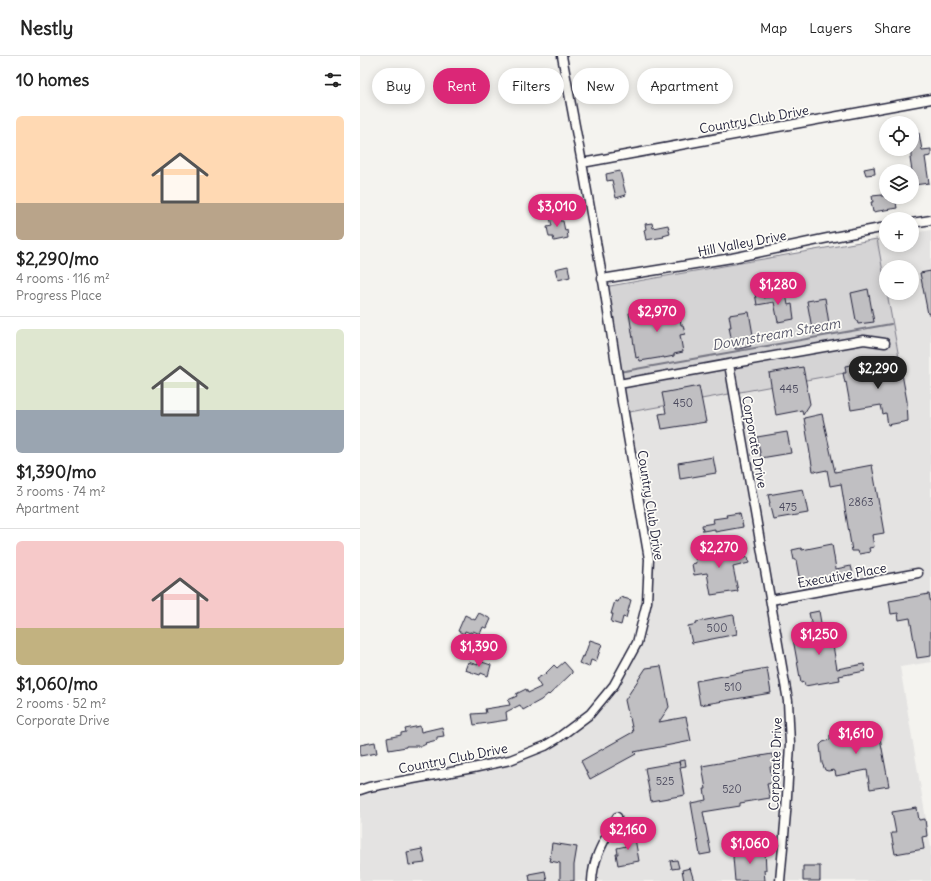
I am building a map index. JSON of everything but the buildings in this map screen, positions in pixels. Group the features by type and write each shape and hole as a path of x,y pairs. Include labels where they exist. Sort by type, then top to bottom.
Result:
{"street":[{"name":"Country Club Drive","path":"360,790 510,760 545,746 590,714 614,685 637,643 647,602 650,559 582,163 562,56"},
{"name":"Country Club Drive","path":"582,163 931,99"},
{"path":"919,222 931,220"},
{"name":"Hill Valley Drive","path":"602,279 732,258 879,229"},
{"path":"619,384 864,340 885,343"},
{"name":"Corporate Drive","path":"729,364 788,701 790,744 780,881"},
{"name":"Executive Place","path":"770,600 918,573"},
{"path":"592,881 592,870 596,857 617,817"}],"shaded area":[{"path":"931,230 931,662 900,667 931,848 931,881 360,881 360,792 533,751 598,705 636,643 649,567 603,287 879,239 879,252 919,252 919,232"},
{"path":"877,239 881,260 879,260 879,300 888,300 900,363 624,413 604,287"}],"waterway":[{"name":"Downstream Stream","path":"619,372 891,324"}]}
